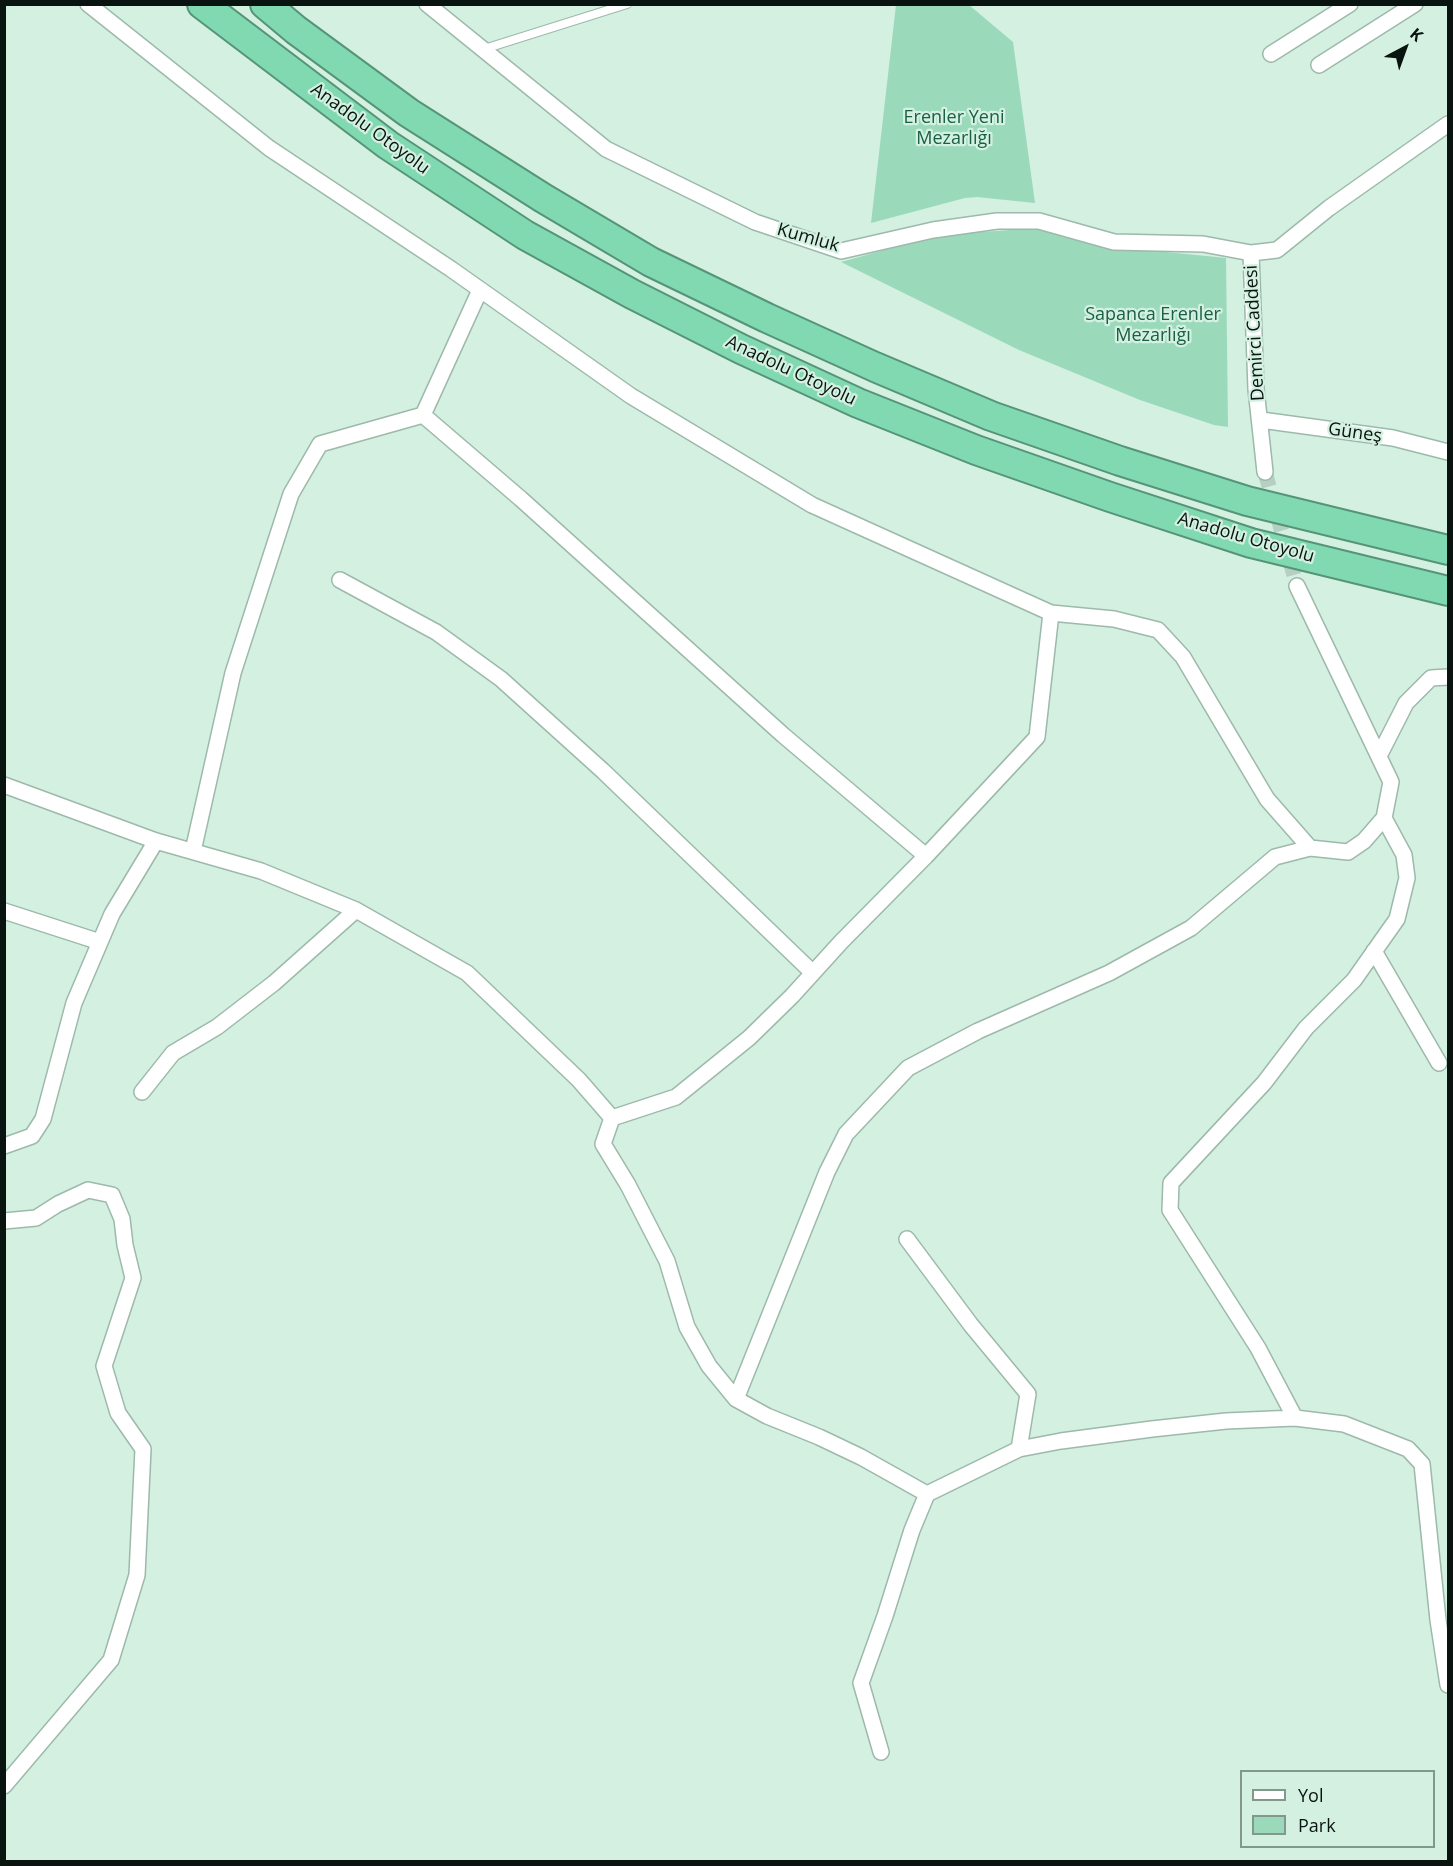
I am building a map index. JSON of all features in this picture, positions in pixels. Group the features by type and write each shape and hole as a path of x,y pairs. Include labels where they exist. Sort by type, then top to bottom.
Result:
{"highway":[{"name":"Anadolu Otoyolu","path":"202,4 388,145 525,234 632,294 752,354 858,403 976,450 1110,496 1251,543 1449,591"},
{"name":"Anadolu Otoyolu","path":"265,4 296,30 409,113 543,198 651,262 778,323 991,416 1120,461 1247,501 1449,550"}],"street":[{"path":"88,4 269,148 480,290 631,396 812,505 1051,613 1113,619 1158,630 1183,657 1267,799 1310,848"},
{"name":"Kumluk","path":"427,4 606,149 755,222 841,251 933,230 997,221 1039,221 1114,242 1203,244 1251,253"},
{"path":"1271,54 1350,4"},
{"path":"1318,65 1415,4"},
{"name":"Demirci Caddesi","path":"1265,472 1256,389 1251,253 1277,250 1329,208 1449,124"},
{"path":"193,851 233,673 291,494 320,444 423,415 480,290"},
{"path":"423,415 521,499 783,735 926,856"},
{"name":"Güneş","path":"1260,420 1393,438 1449,452"},
{"path":"340,580 436,632 501,679 603,771 813,973"},
{"path":"736,1399 827,1172 846,1134 908,1068 978,1031 1109,973 1191,928 1275,857 1310,848 1348,852 1364,841 1384,818 1391,782 1297,586"},
{"path":"612,1118 676,1097 748,1038 792,996 1037,737 1051,613"},
{"path":"1378,756 1406,703 1431,678 1449,677"},
{"path":"4,785 156,841 261,872 356,910 467,974 579,1080 612,1118"},
{"path":"1294,1418 1258,1348 1170,1210 1171,1183 1264,1083 1306,1028 1354,980 1397,919 1407,878 1404,855 1384,818"},
{"path":"4,1146 32,1136 43,1119 74,1004 112,915 156,841"},
{"path":"142,1092 172,1053 217,1027 274,983 356,910"},
{"path":"4,911 100,942"},
{"path":"1374,951 1439,1063"},
{"path":"612,1118 603,1144 628,1185 667,1261 687,1327 709,1365 736,1399 767,1416 861,1457 927,1494"},
{"path":"4,1221 36,1218 58,1204 88,1190 112,1195 122,1219 125,1245 133,1278 104,1366 118,1413 143,1449 137,1575 111,1660 4,1786"},
{"path":"907,1239 971,1325 1028,1394 1019,1449"},
{"path":"881,1752 861,1683 912,1530 927,1494 1019,1449 1152,1429 1226,1421 1294,1418 1344,1424 1408,1449 1422,1464 1438,1620 1449,1685"}],"lane":[{"path":"482,49 627,4"}],"green space":[{"name":"Erenler Yeni Mezarlığı","path":"896,5 969,5 1013,42 1035,203 977,197 965,198 871,223"},
{"name":"Sapanca Erenler Mezarlığı","path":"1039,228 1126,248 1226,258 1228,427 1214,425 1140,400 1019,350 841,262 938,235"}],"tunnel":[{"path":"1265,472 1297,586"}]}
